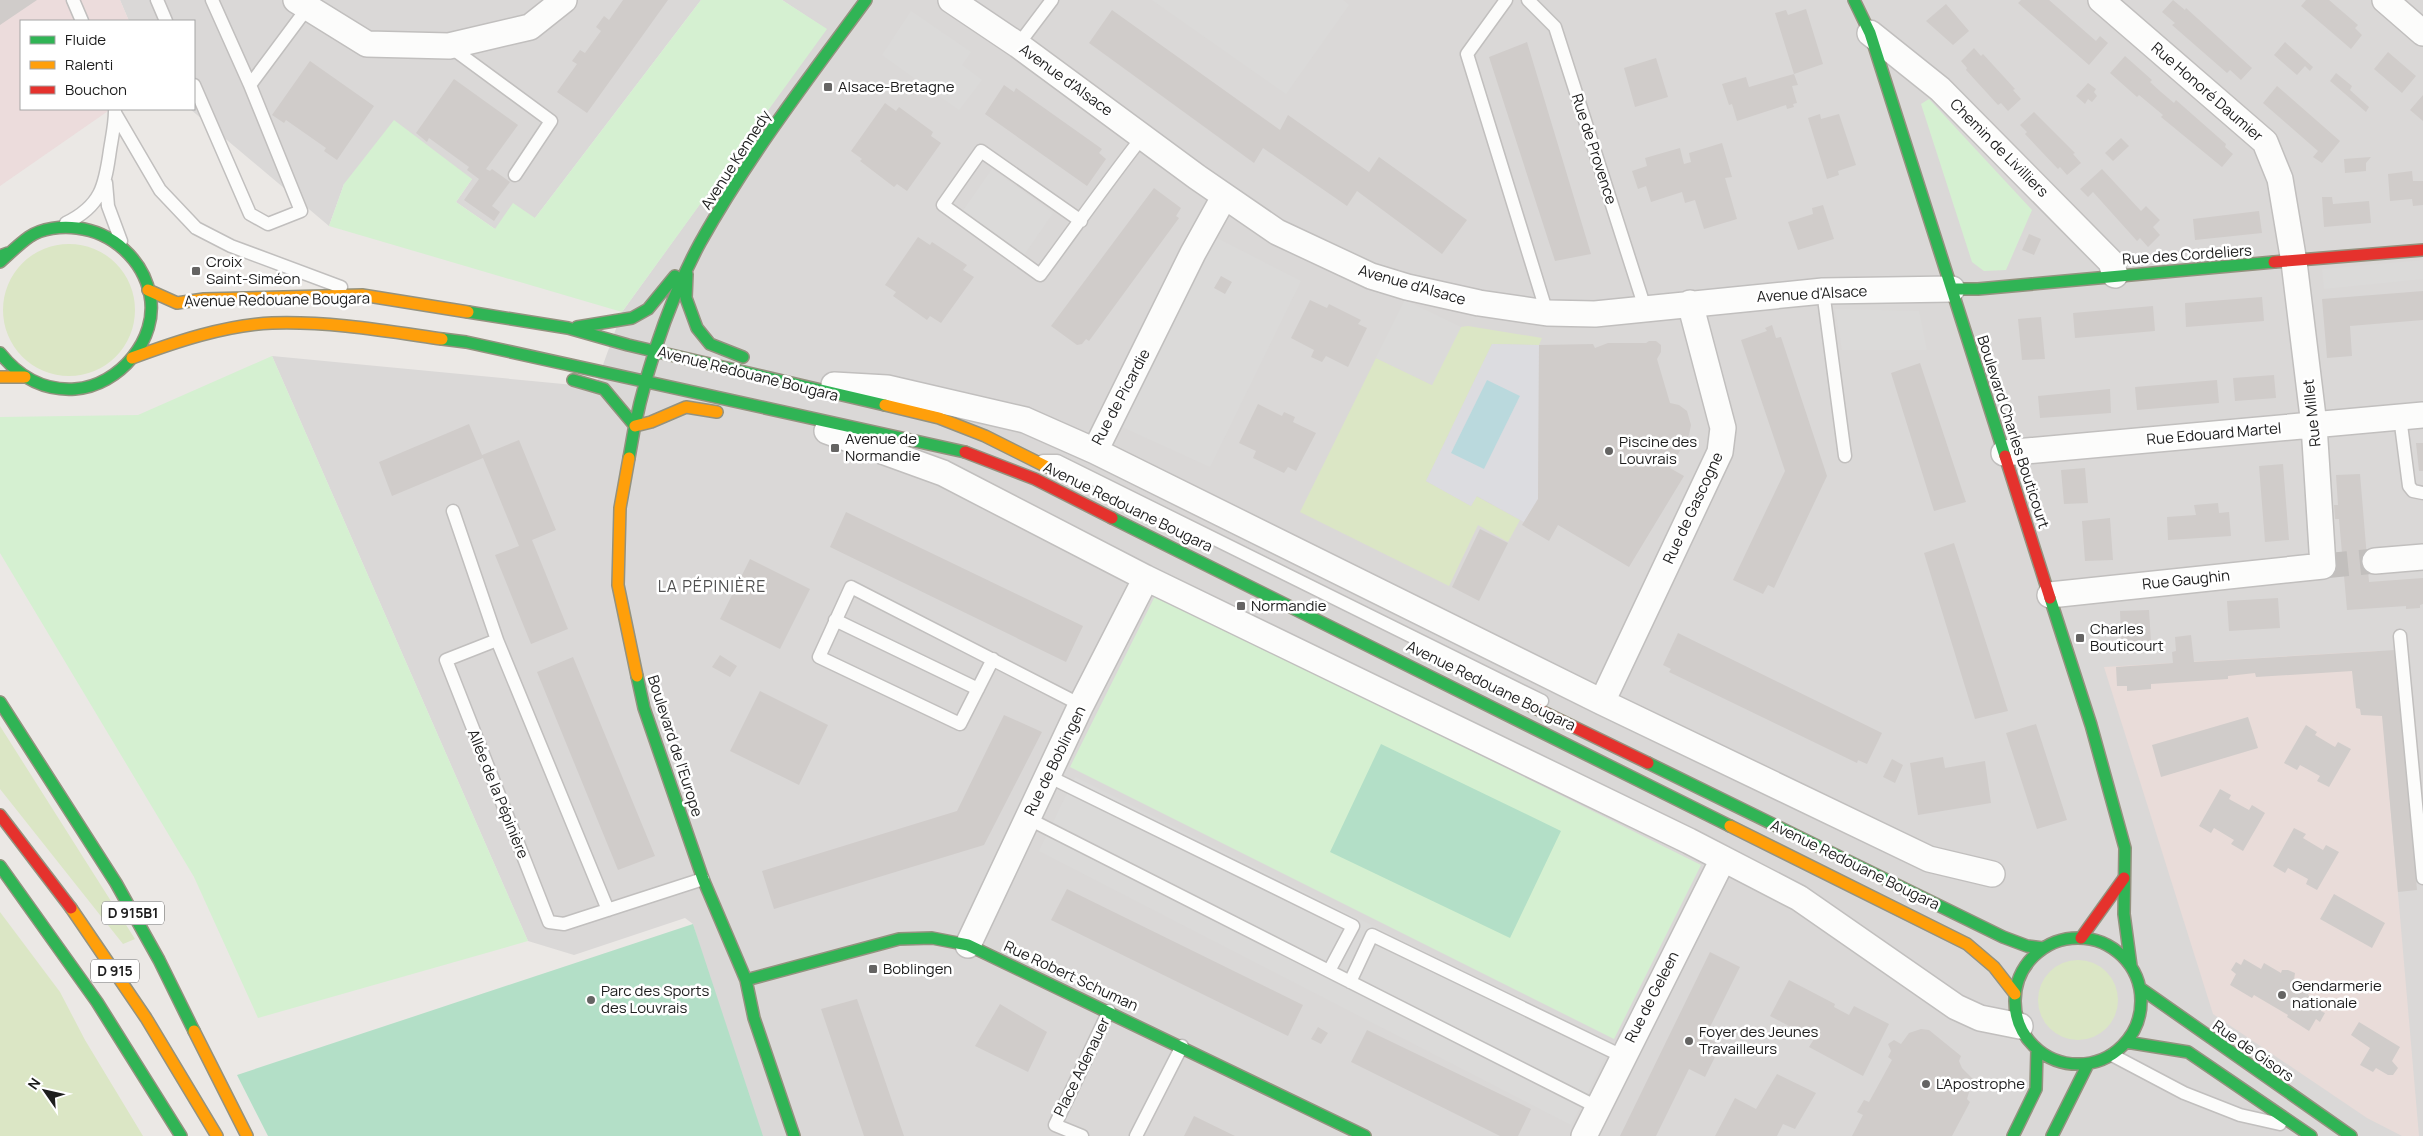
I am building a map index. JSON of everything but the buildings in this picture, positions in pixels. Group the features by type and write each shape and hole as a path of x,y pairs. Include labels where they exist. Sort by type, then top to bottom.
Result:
{"main road":[{"name":"Avenue Kennedy","path":"656,351 676,294 700,244 756,151 866,0"},
{"name":"Boulevard Charles Bouticourt","path":"1854,0 1870,33 2091,725 2125,848 2124,914 2131,966"},
{"path":"0,262 4,255 36,232 60,226 83,227 95,230 116,241 125,249 139,268 148,290 150,302 148,326 132,358 110,378 82,389 52,388 24,377 9,365 0,353"},
{"path":"568,328 632,318 648,310 700,244"},
{"name":"Rue des Cordeliers","path":"1952,289 1978,289 2114,275 2294,262 2423,250"},
{"path":"687,273 686,298 697,328 704,338 710,344 756,362 788,382"},
{"name":"Avenue Redouane Bougara","path":"148,290 176,303 204,299 362,295 568,328 656,351 939,418 985,436 1036,461"},
{"name":"Avenue Redouane Bougara","path":"132,358 169,344 210,333 271,324 348,326 466,342 609,372 648,383 779,410 968,453"},
{"path":"527,355 547,347"},
{"path":"621,355 656,351"},
{"name":"Boulevard de l'Europe","path":"656,351 635,426 620,508 618,584 625,626 644,708 703,879 746,980 754,1018 794,1136"},
{"path":"527,355 559,375 604,389 635,426 651,422 686,407 729,414"},
{"path":"648,383 663,377 682,376"},
{"path":"0,377 24,377"},
{"path":"734,382 778,391 843,396"},
{"path":"748,417 779,410"},
{"name":"D 915B1","path":"0,702 116,883 159,960 247,1136"},
{"name":"Avenue Redouane Bougara","path":"1705,814 1967,944 1989,959 2004,976 2015,994"},
{"name":"D 915","path":"0,815 67,903 128,992 191,1090 217,1136"},
{"name":"D 915","path":"0,866 97,1002 181,1136"},
{"path":"2081,938 2124,878"},
{"name":"Avenue Redouane Bougara","path":"1915,895 2003,937 2027,946 2043,948"},
{"name":"Rue Robert Schuman","path":"746,980 900,939 932,938 968,945 1182,1046 1366,1136"},
{"path":"2081,938 2100,942 2118,952 2131,966 2140,988 2141,1007 2136,1026 2126,1042 2112,1054 2088,1064 2070,1064 2052,1059 2037,1049 2020,1026 2015,1010 2015,994 2024,968 2043,948 2068,939 2081,938"},
{"name":"Rue de Gisors","path":"2140,988 2351,1136"},
{"path":"2126,1042 2188,1052 2311,1136"},
{"path":"2013,1136 2036,1089 2037,1049"},
{"path":"2052,1136 2088,1064"}],"street":[{"path":"302,4 367,44 449,46 530,26 564,0"},
{"name":"Avenue d'Alsace","path":"951,0 1018,45 1224,196 1277,232 1371,276 1440,296 1547,313 1595,314 1822,291 1952,289"},
{"name":"Rue Honoré Daumier","path":"2101,0 2265,142 2280,179 2294,262"},
{"path":"2385,0 2423,32"},
{"name":"Chemin de Livilliers","path":"1870,33 1940,89 2111,262 2114,275"},
{"name":"Rue de Picardie","path":"788,382 887,388 1025,420 1095,451 1189,261 1224,196"},
{"name":"Rue Millet","path":"2294,262 2314,425 2323,566"},
{"name":"Rue de Gascogne","path":"1602,702 1720,452 1723,428 1690,304"},
{"name":"Avenue Redouane Bougara","path":"779,410 831,433 943,473 1146,578 1723,859 1799,898 1956,1007 1980,1018 2020,1026"},
{"name":"Rue Edouard Martel","path":"2004,453 2411,416"},
{"path":"1095,451 1602,702 1929,860 1992,874"},
{"path":"2375,562 2423,557"},
{"name":"Rue Gaughin","path":"2050,595 2323,566"},
{"name":"Rue de Boblingen","path":"968,945 1081,705 1146,578"},
{"name":"Rue de Geleen","path":"1584,1136 1622,1056 1723,859"},
{"path":"1915,895 1929,860"}],"lane":[{"path":"73,0 82,20"},
{"path":"157,0 166,20"},
{"path":"195,87 250,214 268,224 301,211 250,85 212,0"},
{"path":"1018,45 1052,0"},
{"path":"1506,0 1467,54 1547,313"},
{"name":"Rue de Provence","path":"1528,0 1556,27 1645,308"},
{"path":"250,85 302,4"},
{"path":"449,46 551,121 515,175"},
{"path":"115,111 106,178 108,206 125,249"},
{"path":"115,111 160,190 196,228 231,246 362,295"},
{"path":"1081,221 980,151 943,205 1040,276 1081,221 1090,204 1142,136"},
{"path":"60,226 86,211 95,202 106,178"},
{"path":"1822,291 1845,456"},
{"path":"2411,416 2409,486 2413,491 2423,494"},
{"path":"968,453 1042,495 1660,800 1705,814"},
{"path":"1036,461 1057,461 1210,539 1867,861 1915,895"},
{"path":"453,511 497,640 608,910"},
{"path":"992,659 960,724 819,657 851,587 992,659 1081,705"},
{"path":"835,620 978,689"},
{"path":"2400,636 2423,878"},
{"name":"Allée de la Pépinière","path":"497,640 446,660 549,922 564,924 703,879"},
{"path":"1048,776 1353,926 1329,971"},
{"path":"1027,818 1597,1107"},
{"path":"1350,982 1372,935 1622,1056"},
{"name":"Place Adenauer","path":"1082,1136 1055,1125 1109,1011"},
{"path":"1136,1136 1182,1046"},
{"path":"2112,1054 2184,1093 2240,1115 2300,1128"}],"shaded area":[{"path":"0,0 120,0 129,20 20,20 20,110 110,110 0,186"},
{"path":"120,0 701,0 535,218 495,229 456,202 472,179 344,184 329,226 191,110 195,110 195,20 129,20"},
{"path":"782,0 2423,0 2423,1136 757,1136 693,924 685,918 574,955 528,941 272,356 595,387 622,312 826,29"},
{"path":"1152,0 1343,0 1349,5 1286,94"},
{"path":"911,11 971,52 962,65 982,80 959,110 882,55"},
{"path":"992,169 1053,213 1024,255 962,212"},
{"path":"1213,236 1301,281 1210,467 1120,426"},
{"path":"2423,260 2423,279 2324,289 2322,269"},
{"path":"1405,300 1461,327 1432,385 1376,358"},
{"path":"1835,309 1919,311 1927,350 1842,350"},
{"path":"1492,344 1539,345 1538,499 1524,522 1477,496 1471,506 1426,481"},
{"path":"2377,651 2419,1136 2402,1136 2367,1118 2213,1014 2104,667"},
{"path":"1075,777 1611,1045 1571,1125 1039,851"}],"green space":[{"path":"701,0 782,0 827,29 622,312 329,226 344,184 394,120 472,179 456,202 495,229 513,203 535,218"},
{"path":"1929,99 2032,210 2006,270 1984,271 1972,262 1921,104"},
{"path":"69,244 82,245 94,249 116,263 130,285 134,297 134,323 130,335 116,357 94,371 82,375 69,376 56,375 44,371 22,357 8,335 4,323 3,310 4,297 8,285 22,263 44,249 56,245"},
{"path":"1468,326 1542,338 1539,345 1492,344 1426,481 1471,506 1476,496 1520,520 1508,542 1478,525 1449,586 1300,512 1376,358 1432,385 1461,327"},
{"path":"272,356 528,941 258,1018 194,877 0,553 0,417 138,415"},
{"path":"1156,594 1701,865 1614,1039 1070,767"},
{"path":"0,726 135,939 123,944 0,789"},
{"path":"1381,744 1561,831 1510,938 1330,852"},
{"path":"0,912 60,992 85,1040 143,1136 0,1136"},
{"name":"Parc des Sports des Louvrais","path":"693,924 763,1136 268,1136 237,1075"},
{"path":"2078,960 2093,963 2106,972 2115,985 2118,1000 2115,1015 2106,1028 2093,1037 2078,1040 2063,1037 2050,1028 2041,1015 2038,1000 2041,985 2050,972 2063,963"}],"water":[{"path":"1487,380 1520,396 1484,469 1451,453"}],"tunnel":[{"path":"2323,566 2375,561"}],"traffic: fast":[{"path":"629,458 647,375 665,320 700,243 758,149 866,0"},
{"path":"1854,0 1870,33 2005,456"},
{"path":"0,262 34,234 52,228 65,227 90,231 114,241 133,259 141,270 146,282 150,295 151,312 148,328 142,343 132,357 120,370 107,379 91,386 64,389 43,385 15,369 0,353"},
{"path":"0,256 8,253"},
{"path":"1952,289 1978,289 2274,262"},
{"path":"687,274 686,298 697,328 710,344 743,357"},
{"path":"577,327 632,318 648,309 675,276"},
{"path":"468,312 568,328 628,345 885,405"},
{"path":"442,339 466,342 965,452"},
{"path":"573,380 604,389 635,426"},
{"path":"1112,518 1730,826"},
{"path":"2050,598 2091,725 2125,848 2124,914 2131,966"},
{"path":"637,676 644,708 703,879 746,980 754,1018 794,1136"},
{"path":"0,702 116,883 159,960 194,1031"},
{"path":"1648,763 2003,937 2027,946 2043,948"},
{"path":"0,866 97,1002 181,1136"},
{"path":"746,980 899,939 932,938 968,945 1365,1136"},
{"path":"2078,938 2102,943 2123,956 2136,977 2141,1001 2136,1025 2123,1046 2102,1059 2078,1064 2054,1059 2033,1046 2020,1025 2015,1001 2020,977 2033,956 2054,943 2078,938"},
{"path":"2140,988 2351,1136"},
{"path":"2126,1042 2188,1052 2311,1136"},
{"path":"2013,1136 2036,1089 2037,1049"},
{"path":"2052,1136 2088,1064"}],"traffic: slow":[{"path":"148,290 177,303 204,299 362,295 468,312"},
{"path":"132,358 183,340 254,324 336,325 442,339"},
{"path":"0,377 25,377"},
{"path":"885,405 939,418 985,436 1047,467"},
{"path":"635,426 651,422 686,407 717,412"},
{"path":"629,458 620,508 618,585 637,676"},
{"path":"1730,826 1967,944 1994,967 2015,994"},
{"path":"71,908 146,1018 217,1136"},
{"path":"194,1031 247,1136"}],"traffic: jam":[{"path":"2274,262 2423,250"},
{"path":"965,452 1035,479 1112,518"},
{"path":"2005,456 2050,598"},
{"path":"1531,706 1648,763"},
{"path":"0,815 71,908"},
{"path":"2081,938 2124,878"}],"place":[{"name":"Alsace-Bretagne","path":"828,87"},
{"name":"Croix Saint-Siméon","path":"196,271"},
{"name":"Avenue de Normandie","path":"835,448"},
{"name":"Piscine des Louvrais","path":"1609,451"},
{"name":"Normandie","path":"1241,606"},
{"name":"Charles Bouticourt","path":"2080,638"},
{"name":"Boblingen","path":"873,969"},
{"name":"Gendarmerie nationale","path":"2282,995"},
{"name":"Parc des Sports des Louvrais","path":"591,1000"},
{"name":"Foyer des Jeunes Travailleurs","path":"1689,1041"},
{"name":"L'Apostrophe","path":"1926,1084"}],"district":[{"name":"LA PÉPINIÈRE","path":"712,586"}]}
